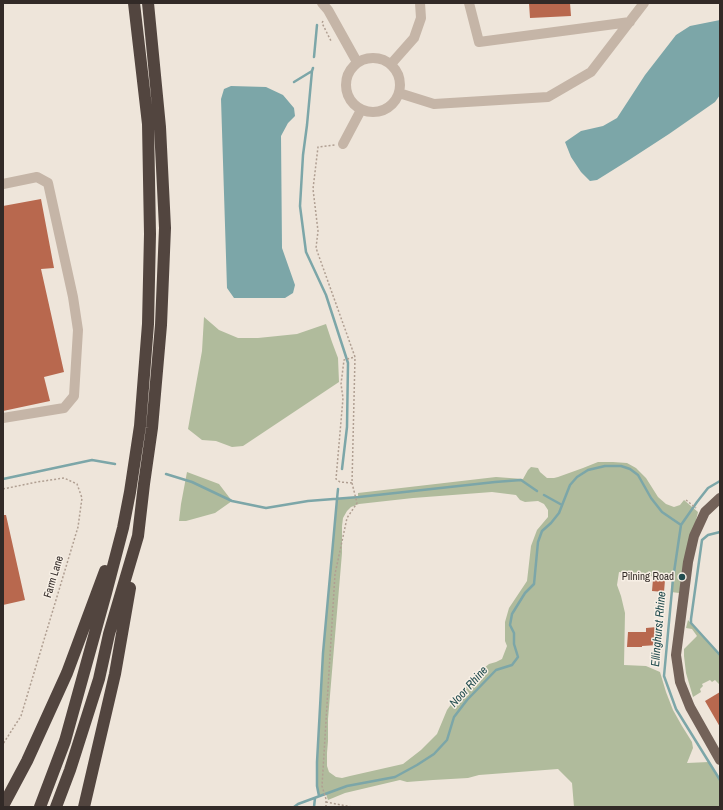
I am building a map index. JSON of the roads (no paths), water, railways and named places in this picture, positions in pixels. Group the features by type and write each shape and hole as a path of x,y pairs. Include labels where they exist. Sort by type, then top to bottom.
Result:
{"highway":[{"path":"40,807 64,741 106,593 123,528 140,426 148,332 150,234 148,124 134,3"},
{"path":"84,807 115,674 138,536 153,420 161,325 165,228 160,127 148,3"},
{"path":"3,806 27,761 67,673 104,573 130,492"},
{"path":"56,807 72,764 99,679 110,634 138,536"}],"main road":[{"path":"718,500 705,512 694,536 688,562 676,655 680,682 690,707 720,760"}],"street":[{"path":"322,3 328,10 357,62"},
{"path":"391,64 414,38 421,18 420,3"},
{"path":"468,3 479,42 630,22"},
{"path":"399,93 434,104 548,97 591,72 644,3"},
{"path":"374,57 383,59 391,64 396,70 399,77 399,93 395,101 388,108 380,112 361,110 349,99 345,83 347,74 351,67 357,62 365,58 374,57"},
{"path":"343,144 361,110"},
{"path":"3,184 37,177 48,183 73,296 78,330 74,396 64,408 3,418"}],"water":[{"path":"720,20 720,95 715,102 629,160 597,180 590,181 581,172 571,157 565,142 581,131 603,126 617,118 645,75 676,35 690,26"},
{"path":"231,86 266,87 283,95 294,108 295,116 288,123 281,136 282,248 295,285 293,293 285,298 234,298 227,288 221,99 224,89"}],"waterway":[{"path":"314,57 317,25"},
{"path":"294,82 312,71 313,68"},
{"path":"312,71 303,155 300,206 306,252 326,295 348,363 347,427 342,469"},
{"path":"3,479 92,460 115,464"},
{"name":"Noor Rhine","path":"294,807 298,804 347,786 395,777 434,754 447,740 454,717 467,700 496,670 512,665 518,657 514,644 514,633 510,625 512,614 525,593 534,584 538,542 542,531 559,513 570,485 577,477 588,470 605,466 621,466 630,469 638,475 651,498 662,512 681,525"},
{"path":"166,474 192,482 232,501 266,508 308,501 521,480 537,491"},
{"name":"Ellinghurst Rhine","path":"720,481 708,488 681,525 673,579 664,676 676,709 720,780"},
{"path":"319,796 317,786 317,762 323,653 338,489"},
{"path":"544,495 562,505"},
{"path":"720,532 708,535 702,540 691,619 691,623 720,655"},
{"path":"314,807 315,798"}],"place":[{"name":"Pilning Road","path":"682,577"}]}
